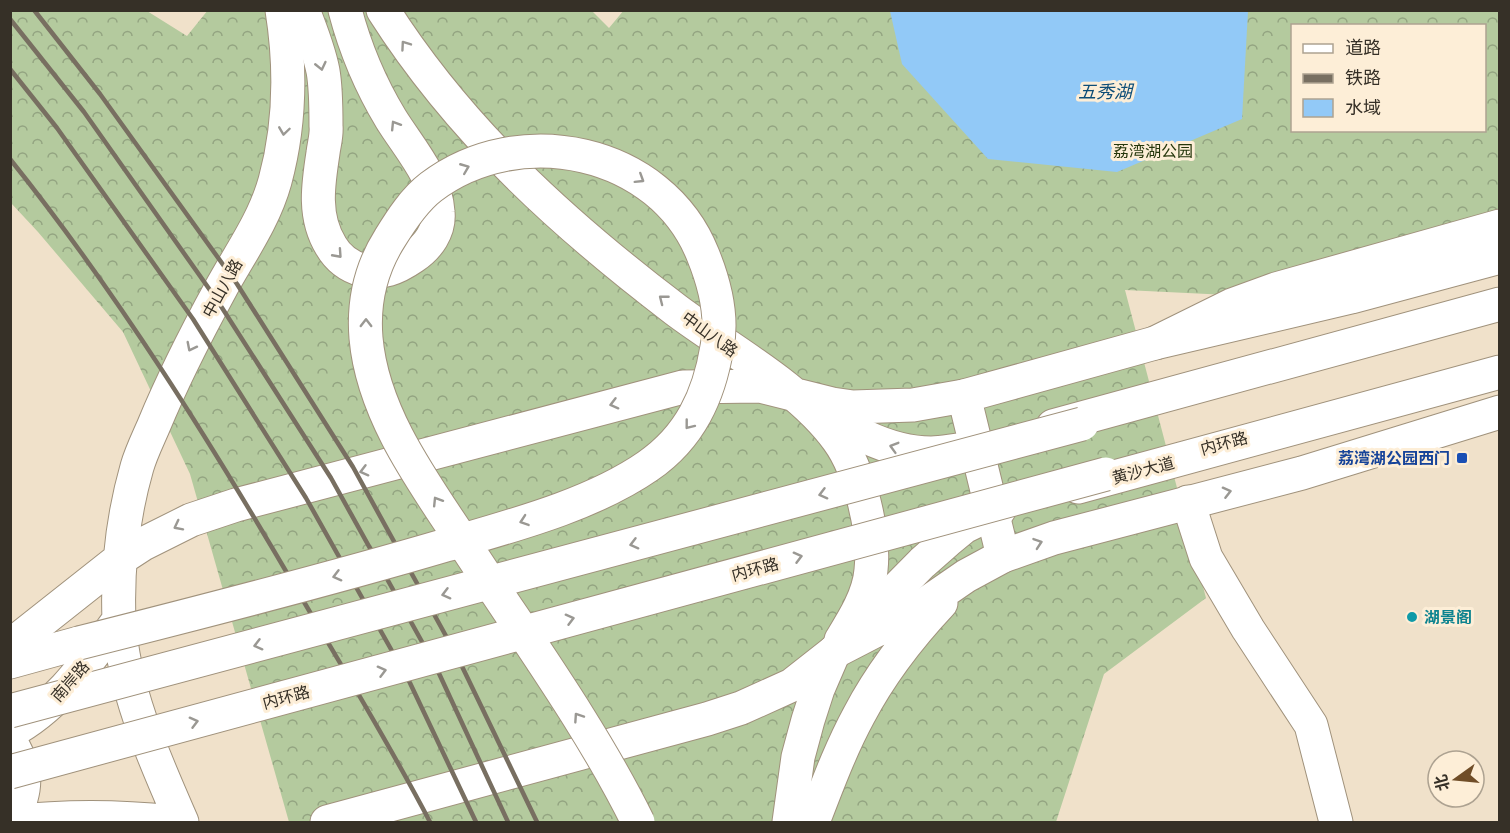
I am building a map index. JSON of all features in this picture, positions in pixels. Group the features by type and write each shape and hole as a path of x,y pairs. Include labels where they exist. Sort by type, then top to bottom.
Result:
{"main road":[{"name":"中山八路","path":"182,822 157,765 125,667 119,620 120,559 137,465 170,388 261,218 275,182 288,105 288,68 282,10"},
{"path":"303,10 323,72 327,129 317,207 324,234 337,255 352,267 369,272 385,271 401,265 416,255 433,237 439,220 437,202 428,178 373,86 351,33 345,10"},
{"name":"中山八路","path":"383,10 406,47 469,126 559,215 660,297 795,395"},
{"path":"10,662 265,596 408,557 452,544 463,540 496,531 554,511 609,488 648,466 674,445 696,416 712,376 719,338 712,278 700,246 686,221 663,196 640,178 586,155 551,150 523,152 486,159 454,172 428,189 403,216 381,252 366,300 366,337 372,371 384,407 403,448 457,533 463,542 476,561 482,570 562,693 589,733 638,822"},
{"path":"1155,343 1232,305 1276,289 1500,226"},
{"path":"10,646 120,559 143,544 191,520 236,505 660,392 683,387 760,386 832,404 873,407 913,405 964,396 1155,343 1254,321 1500,257"},
{"path":"795,395 844,426 873,440 898,448 933,453 975,447 1500,304"},
{"path":"10,711 1500,310"},
{"name":"内环路","path":"10,772 1500,367"},
{"name":"黄沙大道","path":"834,652 922,563 964,528 991,513 1500,372"},
{"path":"789,822 798,757 818,689 834,652 859,611 871,570 870,533 862,494 853,466 839,441 826,425 795,395"},
{"path":"964,396 1003,556"},
{"path":"327,822 741,708 792,685 834,652 921,607 966,576 1003,556 1054,538 1302,473 1496,414"},
{"path":"1188,502 1206,558 1248,629 1311,725 1336,822"},
{"path":"859,714 876,662 897,619 918,582 947,541"},
{"path":"813,822 835,763 859,714 891,664 930,615 966,576"},
{"name":"南岸路","path":"10,732 38,716 73,680 119,620"},
{"path":"10,741 20,756 25,779 21,801 11,822"},
{"path":"11,822 84,816 171,822"}],"green space":[{"name":"荔湾湖公园","path":"208,10 591,10 609,28 624,10 1499,11 1499,220 1228,295 1125,290 1206,598 1104,674 1056,822 289,822 190,474 123,332 11,203 11,11 147,11 187,36"}],"water":[{"name":"五秀湖","path":"890,11 1248,11 1242,119 1117,172 988,159 902,64"}],"railway":[{"path":"34,10 100,94 237,284 353,467 457,656 537,822"},
{"path":"10,19 84,112 217,300 331,478 436,667 508,822"},
{"path":"10,69 57,128 193,319 306,498 410,683 476,822"},
{"path":"10,159 88,262 196,424 365,705 430,822"}],"place":[{"name":"荔湾湖公园西门","path":"1462,458"},
{"name":"湖景阁","path":"1412,617"}]}
